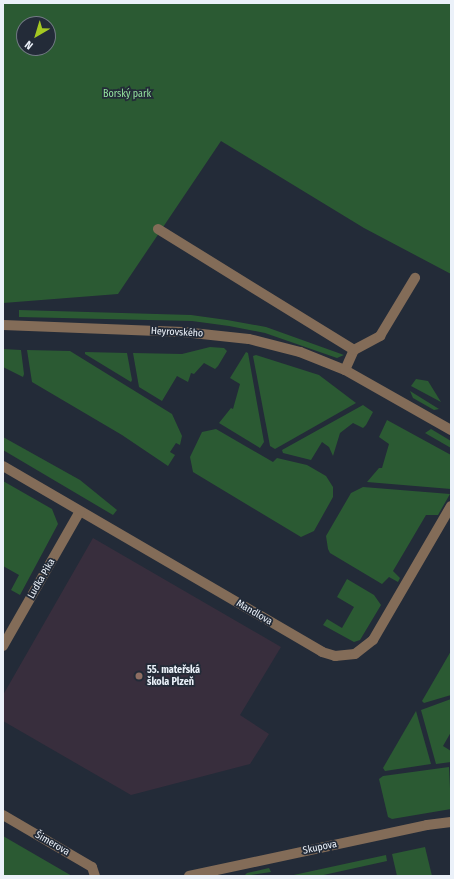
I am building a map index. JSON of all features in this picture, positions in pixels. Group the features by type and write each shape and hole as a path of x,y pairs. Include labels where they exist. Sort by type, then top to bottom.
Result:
{"street":[{"path":"158,229 354,350"},
{"path":"345,370 354,350 380,336 415,278"},
{"name":"Heyrovského","path":"3,325 238,337 300,352 345,370 451,430"},
{"name":"Mandlova","path":"3,466 322,652 342,657 361,651 373,640 451,506"},
{"name":"Luďka Pika","path":"3,646 80,511"},
{"name":"Šimerova","path":"3,815 92,867 95,876"},
{"name":"Skupova","path":"189,876 427,825 451,822"}],"shaded area":[{"name":"55. mateřská škola Plzeň","path":"93,538 281,647 240,715 269,734 250,764 131,795 3,721 3,695"}],"green space":[{"name":"Borský park","path":"3,3 451,3 451,274 364,228 221,141 118,294 3,303"},
{"path":"19,310 191,315 266,327 344,355 337,358 265,333 229,326 192,321 19,317"},
{"path":"210,347 224,348 227,351 218,366 215,369 204,363 194,374 191,373 188,382 177,376 162,401 139,387 133,353 182,354"},
{"path":"3,349 21,350 24,374 23,377 3,367"},
{"path":"27,350 70,351 172,414 182,436 180,445 176,443 170,452 175,455 168,466 122,435 32,382"},
{"path":"85,352 127,353 132,380 131,382 85,354"},
{"path":"246,352 248,353 264,442 260,448 219,423 231,408 233,409 240,384 230,378"},
{"path":"256,355 319,375 356,403 275,449 270,446 253,356"},
{"path":"416,379 428,381 441,402 411,386"},
{"path":"410,391 439,409 434,410 413,398"},
{"path":"363,405 373,412 366,425 363,428 353,423 340,433 333,456 329,447 322,442 311,460 283,453 282,450"},
{"path":"387,420 451,455 451,489 367,482 379,468 382,468 389,444 379,437"},
{"path":"216,429 273,462 277,458 307,465 326,476 333,487 333,497 314,531 301,537 193,472 190,457 202,432"},
{"path":"431,429 451,441 451,448 425,433"},
{"path":"3,437 80,480 117,510 113,515 3,450"},
{"path":"3,481 52,509 58,524 20,595 11,590 19,575 3,566"},
{"path":"363,487 450,494 438,515 426,515 393,571 400,578 398,582 389,577 382,584 330,553 328,549 326,536 351,493"},
{"path":"347,579 374,595 381,605 360,640 354,642 323,625 327,619 342,628 354,607 337,597"},
{"path":"451,651 451,695 424,703 422,701"},
{"path":"451,699 451,732 443,746 451,751 451,762 436,764 421,710"},
{"path":"416,711 431,764 385,771 383,768"},
{"path":"449,767 451,809 392,819 388,817 379,779 383,776"},
{"path":"3,836 72,876 3,876"},
{"path":"425,847 432,876 397,876 392,854"},
{"path":"386,855 387,861 319,876 289,876"},
{"path":"269,868 271,872 244,876 247,873"}],"place":[{"name":"55. mateřská škola Plzeň","path":"139,676"}]}
